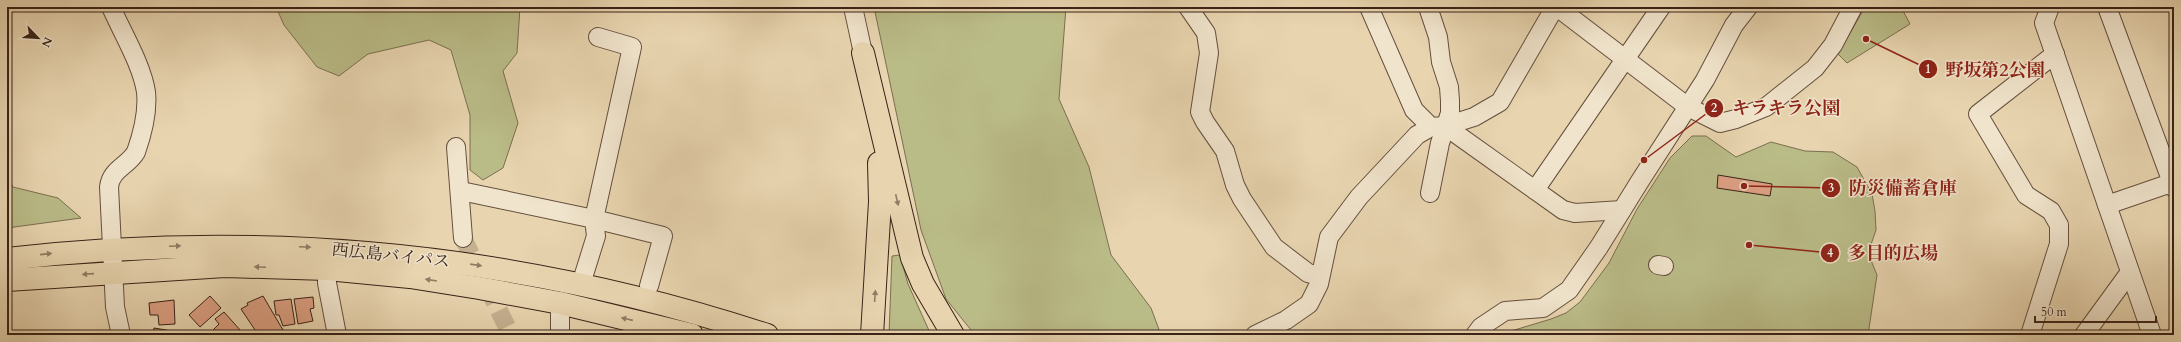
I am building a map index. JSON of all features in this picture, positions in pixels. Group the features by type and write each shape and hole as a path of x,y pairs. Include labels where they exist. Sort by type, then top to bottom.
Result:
{"highway":[{"path":"863,52 875,123 880,202 872,335"},
{"path":"863,52 912,258 929,297 953,335"},
{"name":"西広島バイパス","path":"7,259 113,249 246,246 344,250 475,264 581,284 682,309 767,335"},
{"name":"西広島バイパス","path":"7,280 225,266 327,269 410,277 560,303 682,334"}],"street":[{"path":"111,7 140,72 146,93 146,104 136,152 133,158 113,175 110,180 115,312 121,335"},
{"path":"853,7 863,52"},
{"path":"1188,7 1206,33 1209,53 1200,112 1225,151 1238,192 1274,247 1308,273 1320,276"},
{"path":"1369,7 1414,110 1563,210 1575,213 1622,210"},
{"path":"1428,7 1438,37 1441,62 1449,87 1450,113 1438,127 1440,143 1430,193"},
{"path":"1255,335 1286,320 1310,304 1320,276 1329,237 1342,217 1395,156 1417,135 1438,127 1474,117 1500,102 1556,7 1688,107 1720,123 1736,119 1766,107 1815,68 1833,45 1853,7"},
{"path":"1534,190 1661,7"},
{"path":"1475,335 1481,327 1505,311 1543,308 1569,290 1600,247 1622,210 1706,80 1734,25 1748,7"},
{"path":"2050,7 2044,23 2152,335"},
{"path":"2107,7 2173,184 2107,205"},
{"path":"581,284 596,236 594,219 632,46 598,37"},
{"path":"2030,335 2059,244 2059,225 2050,211 2026,195 1978,114 2055,54"},
{"path":"456,148 464,238"},
{"path":"461,191 594,219 663,236 649,286"},
{"path":"327,269 327,283 337,335"},
{"path":"2084,335 2130,272"},
{"path":"560,303 560,335"}],"green space":[{"path":"276,7 520,7 517,53 503,71 518,123 503,168 483,180 470,170 470,115 451,50 429,40 368,54 339,76 317,67 284,25"},
{"path":"874,7 1066,7 1059,99 1089,167 1111,255 1151,308 1161,335 975,335 946,299 921,230"},
{"path":"1865,7 1901,7 1910,24 1847,63 1838,54"},
{"path":"1692,136 1706,136 1736,157 1771,142 1805,151 1833,152 1857,167 1872,194 1875,211 1876,230 1868,253 1877,275 1868,335 1498,335 1566,313 1580,302 1609,263 1637,209 1670,158"},
{"path":"7,177 13,187 58,198 81,218 7,228"},
{"path":"900,255 908,284 931,335 889,335 892,256"}],"building":[{"path":"1718,175 1772,184 1770,196 1717,188"},
{"path":"210,296 221,308 200,327 189,315"},
{"path":"263,296 283,330 274,335 264,335 262,330 257,333 241,309 248,305 247,303"},
{"path":"313,297 314,308 310,309 313,321 298,324 294,299"},
{"path":"291,299 295,324 283,326 279,315 276,315 274,301"},
{"path":"174,300 175,324 159,325 158,315 150,315 149,303"},
{"path":"224,312 241,331 236,335 216,335 212,331 219,324 215,319"},
{"path":"154,328 172,331 172,335 153,335"},
{"path":"198,331 209,333 209,335 194,335 195,332 198,333"},
{"path":"324,332 324,335 304,335"}],"tunnel":[{"path":"463,238 511,335"}],"place":[{"name":"野坂第2公園","path":"1866,39"},
{"name":"キラキラ公園","path":"1644,160"},
{"name":"防災備蓄倉庫","path":"1744,186"},
{"name":"多目的広場","path":"1749,245"}]}
